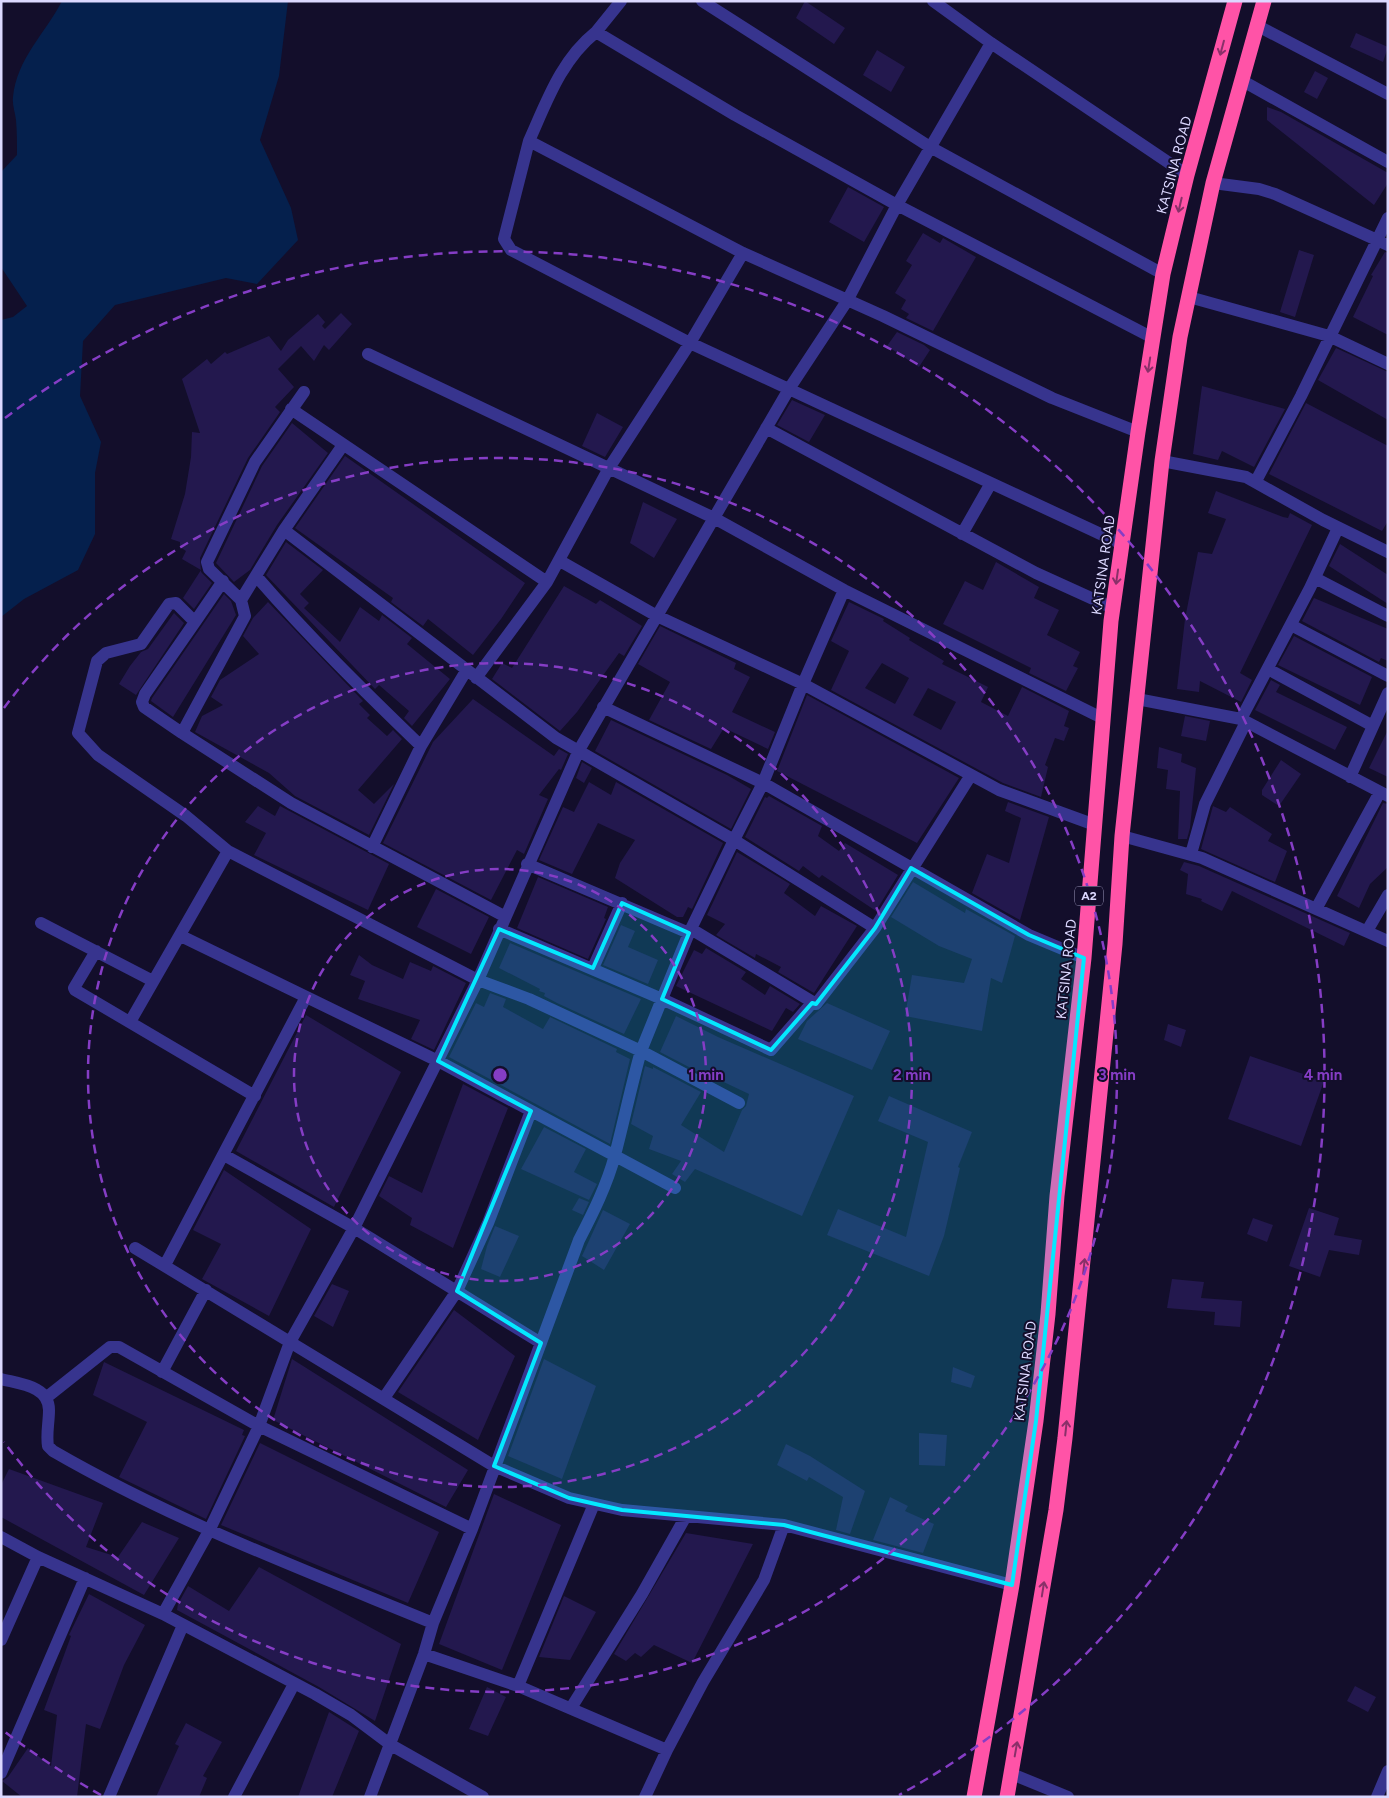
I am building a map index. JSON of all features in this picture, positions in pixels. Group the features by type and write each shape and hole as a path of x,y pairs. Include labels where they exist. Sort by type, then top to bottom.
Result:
{"highway":[{"name":"KATSINA ROAD","path":"974,1797 1012,1585 1037,1411 1048,1314 1057,1196 1084,958 1113,608 1138,432 1163,274 1187,176 1235,1"},
{"name":"A2","path":"1007,1797 1056,1510 1065,1438 1115,944 1122,836 1162,461 1189,297 1213,183 1264,1"}],"street":[{"path":"621,1 596,32 583,42 557,76 528,140 504,239 511,250 690,343 1122,544"},
{"path":"702,1 930,147 1163,274"},
{"path":"933,1 991,43 1187,176"},
{"path":"1256,25 1388,94"},
{"path":"596,32 736,115 897,205 1153,338"},
{"path":"163,1614 209,1531 259,1426 290,1342 354,1228 478,980 504,916 579,750 789,388 847,302 897,205 991,43"},
{"path":"1241,80 1388,162"},
{"path":"528,140 743,253 847,302 884,316 1052,398 1138,432"},
{"path":"1213,183 1259,189 1275,194 1382,243"},
{"path":"1256,481 1301,396 1329,336 1382,243 1388,218"},
{"path":"372,847 421,746 471,674 547,582 609,468 690,343 743,253"},
{"path":"1189,297 1329,336 1388,364"},
{"path":"368,354 714,518 844,590 1104,719"},
{"path":"182,733 245,616 241,600 209,569 206,562 255,462 304,392"},
{"path":"291,409 547,582"},
{"path":"766,428 1036,573 1113,608"},
{"path":"241,600 284,530 343,445"},
{"path":"1162,461 1246,477 1256,481 1338,528 1388,552"},
{"path":"962,534 991,483"},
{"path":"1191,854 1205,804 1268,669 1315,578 1338,528"},
{"path":"284,530 556,738 734,840 875,928"},
{"path":"560,561 657,616 803,684 999,790 1095,825"},
{"path":"256,576 290,615 342,669 421,746"},
{"path":"1315,578 1388,616"},
{"path":"223,581 145,694 142,702 144,708 291,803 504,916"},
{"path":"370,1797 391,1745 433,1624 472,1529 580,1240 601,1196 615,1155 631,1083 662,999 690,931 763,783 844,590"},
{"path":"195,622 176,603 169,604 141,644 106,653 97,660 78,733 98,755 186,816 228,851 478,980 528,999 642,1051 739,1103"},
{"path":"1291,625 1388,676"},
{"path":"1268,669 1373,726"},
{"path":"1350,777 1388,693"},
{"path":"1137,698 1244,720 1384,794 1316,909"},
{"path":"603,707 763,783 1029,935 1084,958"},
{"path":"499,929 593,968 771,1050 812,1003 816,1004 875,928 971,775"},
{"path":"1122,836 1191,854 1388,942"},
{"path":"130,1022 228,851"},
{"path":"527,864 690,931 816,1004"},
{"path":"1367,931 1388,895"},
{"path":"593,968 622,903"},
{"path":"41,923 153,981"},
{"path":"181,936 438,1061 675,1188"},
{"path":"96,951 74,989 255,1096"},
{"path":"165,1265 306,997"},
{"path":"384,1398 457,1291 488,1223 531,1111"},
{"path":"224,1155 354,1228 541,1343"},
{"path":"136,1248 494,1466 569,1498 622,1510 784,1525 1012,1585"},
{"path":"162,1372 206,1290"},
{"path":"47,1397 110,1347 119,1347 259,1426 472,1529"},
{"path":"1,1379 40,1390 47,1397 50,1409 46,1438 48,1446 53,1451 102,1479 209,1531 433,1624"},
{"path":"518,1686 594,1504"},
{"path":"571,1708 642,1594 686,1516"},
{"path":"645,1797 667,1750 703,1682 764,1580 784,1525"},
{"path":"1,1537 38,1557 163,1614 294,1684 351,1715 391,1745 483,1797"},
{"path":"1,1640 38,1557"},
{"path":"1,1773 85,1578"},
{"path":"109,1797 183,1625"},
{"path":"424,1654 518,1686 667,1750"},
{"path":"234,1797 294,1684"},
{"path":"1381,1795 1388,1771"},
{"path":"1012,1774 1068,1797"}],"highlighted area":[{"path":"911,868 1029,935 1084,958 1036,1421 1012,1585 784,1525 622,1510 569,1498 494,1466 541,1343 457,1291 531,1111 438,1061 499,929 593,968 622,903 689,933 662,999 771,1050 812,1003 816,1004 875,928"}],"water":[{"path":"62,1 288,1 279,76 260,140 291,208 298,240 257,284 226,278 115,305 83,341 80,396 101,442 95,473 95,534 78,570 24,599 1,617 1,320 13,317 27,306 1,267 1,172 17,155 13,100 20,70"}],"building":[{"path":"805,1 845,28 834,44 796,18"},
{"path":"1356,33 1388,47 1383,62 1350,47"},
{"path":"877,50 905,67 891,92 863,75"},
{"path":"1315,71 1328,78 1317,99 1304,92"},
{"path":"1267,107 1281,112 1388,173 1388,183 1374,205 1267,120"},
{"path":"848,187 884,207 864,242 829,222"},
{"path":"923,233 940,243 943,238 976,257 933,331 906,318 909,314 901,309 906,300 895,293 912,265 906,261"},
{"path":"1299,250 1314,255 1295,317 1280,312"},
{"path":"1385,252 1388,253 1388,335 1353,317 1373,276 1371,275"},
{"path":"341,313 352,324 329,350 324,345 314,361 301,346 278,369 294,387 275,407 280,412 248,458 200,558 201,570 182,559 186,551 180,547 180,542 171,539 185,494 191,457 192,432 200,433 182,379 207,359 211,364 225,352 227,354 269,336 281,351 288,340 318,314 325,322 322,326 325,329"},
{"path":"897,332 924,345 930,350 919,367 887,346"},
{"path":"1336,348 1388,372 1388,420 1318,380"},
{"path":"1202,386 1285,409 1254,467 1222,451 1218,460 1193,454"},
{"path":"792,400 825,415 809,442 777,425"},
{"path":"1306,403 1388,446 1388,521 1382,531 1269,474"},
{"path":"597,413 623,427 605,457 582,446"},
{"path":"292,423 328,453 277,525 250,570 234,582 216,563 262,466"},
{"path":"345,456 525,583 501,619 473,655 428,619 423,626 391,602 393,598 295,528"},
{"path":"1216,491 1283,517 1288,518 1290,513 1312,525 1240,673 1252,680 1241,702 1200,681 1199,692 1177,689 1185,619 1198,552 1212,554 1226,519 1208,513"},
{"path":"643,502 677,519 654,558 630,543"},
{"path":"286,542 323,570 300,594 309,603 304,608 340,642 360,607 379,621 382,615 412,638 407,644 450,679 412,726 404,718 409,711 379,685 375,689 266,575"},
{"path":"1340,544 1388,575 1388,604 1329,566"},
{"path":"996,562 1039,587 1034,598 1059,610 1047,635 1080,652 1073,666 1078,668 1066,691 1029,673 1031,668 943,624 965,581 983,590"},
{"path":"201,570 212,583 194,609 183,598"},
{"path":"564,586 596,604 600,600 642,626 624,656 619,653 577,712 560,731 492,679 502,663 512,668"},
{"path":"224,594 231,601 236,615 173,717 151,701 152,698"},
{"path":"1314,598 1388,629 1388,661 1381,658 1379,662 1302,621"},
{"path":"268,602 363,701 359,704 370,715 367,718 387,736 393,730 402,739 358,790 374,804 394,784 369,835 295,796 269,773 195,732 202,716 223,705 211,697 220,680 259,654 243,636 253,618"},
{"path":"849,602 884,619 883,621 910,638 909,640 944,661 942,664 988,687 981,702 1008,716 1022,687 1069,711 1064,726 1069,728 1064,741 1055,738 1045,765 1048,767 1041,797 1003,783 831,690 849,651 831,641","holes":["882,663 909,678 895,704 865,688","928,688 956,702 941,730 913,715"]},
{"path":"174,613 184,623 136,695 119,684 130,666 141,652 148,649"},
{"path":"660,626 736,663 734,669 750,677 732,712 775,732 768,749 724,728 711,749 649,720 670,682 638,664"},
{"path":"1294,636 1372,677 1360,705 1278,665"},
{"path":"1271,680 1280,685 1276,692 1347,727 1335,750 1255,710"},
{"path":"807,695 959,778 917,843 777,771"},
{"path":"473,699 554,756 559,749 568,754 561,770 559,769 539,795 548,799 524,854 517,850 491,900 383,843 433,742"},
{"path":"1185,716 1210,721 1206,741 1181,736"},
{"path":"611,720 727,775 751,789 731,829 595,751"},
{"path":"1388,730 1388,777 1369,768"},
{"path":"1159,747 1182,754 1181,762 1196,768 1190,828 1187,839 1178,839 1180,791 1166,789 1168,770 1157,768"},
{"path":"1281,760 1301,774 1279,806 1262,795 1262,790"},
{"path":"582,762 592,768 584,783 576,778"},
{"path":"589,782 611,795 616,782 723,843 692,909 688,907 683,917 677,917 615,878 620,863 635,840 598,823 572,874 539,860 563,807 574,812"},
{"path":"769,796 822,826 818,836 839,851 845,843 898,875 876,911 822,875 819,878 803,866 799,871 745,837 765,797"},
{"path":"1008,802 1049,817 1020,920 972,893 987,854 1009,863 1021,818 1005,811"},
{"path":"1383,803 1388,804 1388,867 1370,884 1359,908 1337,896"},
{"path":"258,806 275,816 280,806 389,864 368,910 254,855 266,833 245,822"},
{"path":"1213,806 1226,812 1230,807 1272,834 1268,841 1287,851 1275,882 1201,849"},
{"path":"737,852 790,884 784,893 815,916 821,906 857,926 814,993 778,972 781,967 756,954 755,958 716,935 725,924 707,915"},
{"path":"1184,862 1199,866 1350,933 1344,946 1232,891 1222,911 1201,901 1202,899 1186,894 1188,874 1180,870"},
{"path":"538,877 608,907 604,918 606,919 588,959 517,928"},
{"path":"913,882 965,913 966,909 1015,936 1002,983 991,978 982,1031 905,1016 912,975 964,983 972,959 939,946 891,917"},
{"path":"436,889 489,917 471,954 417,927"},
{"path":"621,925 635,931 628,947 658,960 648,984 603,965"},
{"path":"510,943 641,999 624,1034 557,1003 544,996 545,993 539,991 540,989 499,968"},
{"path":"706,948 746,972 741,979 765,995 770,986 800,1004 793,1012 786,1008 772,1031 676,986 694,950 702,954"},
{"path":"359,955 372,965 403,979 410,962 431,971 433,966 466,983 434,1050 411,1039 420,1020 358,999 365,981 350,975"},
{"path":"490,993 506,999 503,1007 543,1029 550,1017 617,1049 616,1052 630,1059 610,1144 449,1057 476,1003 484,1007"},
{"path":"827,1003 890,1031 872,1070 798,1039 807,1021"},
{"path":"306,1015 401,1072 334,1207 236,1151"},
{"path":"676,1016 718,1037 854,1096 802,1216 695,1169 685,1182 672,1174 681,1161 649,1149 653,1136 631,1124 645,1066 653,1069 653,1067 701,1092 681,1125 724,1152 742,1110 746,1106 749,1094 711,1076 710,1078 660,1052"},
{"path":"1168,1024 1186,1030 1181,1047 1164,1040"},
{"path":"1250,1056 1324,1081 1301,1146 1228,1119"},
{"path":"463,1084 508,1108 453,1248 410,1225 412,1218 379,1196 389,1176 422,1193"},
{"path":"889,1096 972,1132 958,1167 960,1168 944,1236 929,1276 827,1235 838,1209 906,1237 928,1142 878,1121"},
{"path":"544,1127 586,1149 574,1172 597,1184 589,1200 521,1169"},
{"path":"224,1170 311,1229 269,1316 202,1279 221,1244 193,1230"},
{"path":"579,1198 589,1202 583,1215 572,1210"},
{"path":"1309,1208 1339,1218 1334,1235 1362,1240 1359,1255 1329,1250 1320,1277 1289,1266"},
{"path":"603,1210 630,1224 604,1270 582,1256"},
{"path":"1253,1218 1273,1225 1267,1242 1247,1234"},
{"path":"495,1226 519,1236 500,1277 481,1269"},
{"path":"1172,1279 1204,1282 1201,1298 1242,1301 1240,1327 1214,1325 1215,1312 1167,1308"},
{"path":"332,1284 349,1291 333,1327 314,1316"},
{"path":"454,1310 515,1356 478,1440 398,1392"},
{"path":"292,1359 468,1470 446,1507 273,1420"},
{"path":"544,1359 596,1386 562,1479 508,1456"},
{"path":"104,1362 244,1430 242,1435 245,1436 206,1519 119,1477 147,1422 93,1395"},
{"path":"953,1367 975,1376 971,1388 951,1382"},
{"path":"919,1433 947,1435 945,1466 919,1465"},
{"path":"260,1443 439,1532 408,1603 221,1525"},
{"path":"786,1444 810,1456 865,1491 850,1534 836,1530 843,1497 809,1477 807,1481 777,1465"},
{"path":"9,1469 103,1503 86,1547 118,1557 142,1522 179,1538 144,1595 1,1517 1,1485"},
{"path":"494,1494 561,1525 502,1670 439,1644"},
{"path":"890,1497 908,1506 905,1511 934,1524 923,1553 873,1540"},
{"path":"686,1533 753,1544 692,1663 654,1645 641,1657 635,1653 626,1661 614,1654"},
{"path":"259,1567 401,1644 375,1721 319,1687 177,1610 178,1604 188,1586 229,1611"},
{"path":"89,1594 145,1625 124,1665 100,1729 86,1724 77,1797 22,1797 2,1781 8,1777 28,1748 51,1766 57,1715 44,1710 71,1636 69,1635"},
{"path":"564,1596 596,1612 570,1660 539,1657"},
{"path":"1355,1686 1376,1697 1368,1712 1347,1701"},
{"path":"487,1687 506,1697 488,1736 469,1729"},
{"path":"329,1712 359,1731 332,1797 298,1797"},
{"path":"186,1723 222,1742 203,1776 207,1778 199,1797 156,1797 179,1746 175,1744"}]}
